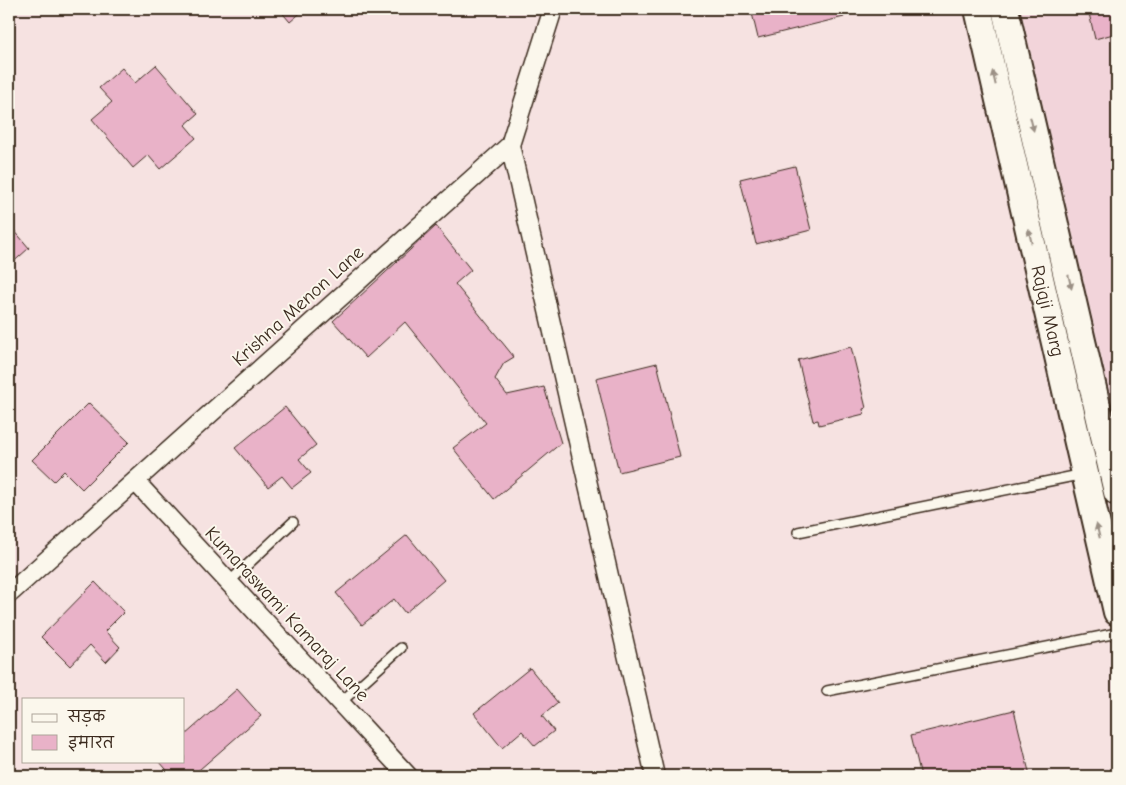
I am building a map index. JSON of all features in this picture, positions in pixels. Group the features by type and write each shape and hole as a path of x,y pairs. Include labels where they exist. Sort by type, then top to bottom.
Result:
{"main road":[{"name":"Rajaji Marg","path":"978,9 1117,612"},
{"name":"Rajaji Marg","path":"1005,9 1113,450 1117,492"}],"street":[{"path":"553,9 510,145 655,776"},
{"name":"Krishna Menon Lane","path":"9,594 510,145"},
{"name":"Kumaraswami Kamaraj Lane","path":"135,481 408,776"}],"lane":[{"path":"798,532 1084,474"},
{"path":"229,582 293,522"},
{"path":"827,691 1117,633"},
{"path":"340,703 401,648"}],"shaded area":[{"path":"1021,9 1117,9 1117,423"}],"building":[{"path":"279,9 305,9 290,22"},
{"path":"751,9 842,9 844,17 758,38"},
{"path":"1088,9 1117,9 1117,33 1095,39"},
{"path":"156,65 198,114 185,125 196,138 160,169 148,155 133,168 92,119 112,102 99,88 122,68 135,83"},
{"path":"795,166 811,230 756,244 740,179"},
{"path":"9,224 29,248 9,266"},
{"path":"436,226 471,270 455,284 514,357 504,363 495,379 507,395 544,387 561,443 494,499 453,448 486,423 405,322 366,358 333,321"},
{"path":"851,347 866,408 863,409 864,414 819,425 818,420 813,421 798,360"},
{"path":"657,363 680,457 619,472 596,378"},
{"path":"89,403 129,442 82,489 64,471 54,481 32,460"},
{"path":"285,407 316,445 299,459 311,473 292,488 282,476 268,487 235,448"},
{"path":"407,535 444,580 405,613 394,599 362,625 336,593"},
{"path":"95,582 124,612 105,631 120,647 106,662 90,645 70,666 41,637"},
{"path":"530,668 558,703 542,716 554,731 535,746 522,731 502,748 474,713"},
{"path":"237,689 261,716 192,776 172,776 160,762 185,762 185,735"},
{"path":"1014,710 1030,776 921,776 911,735"}]}
